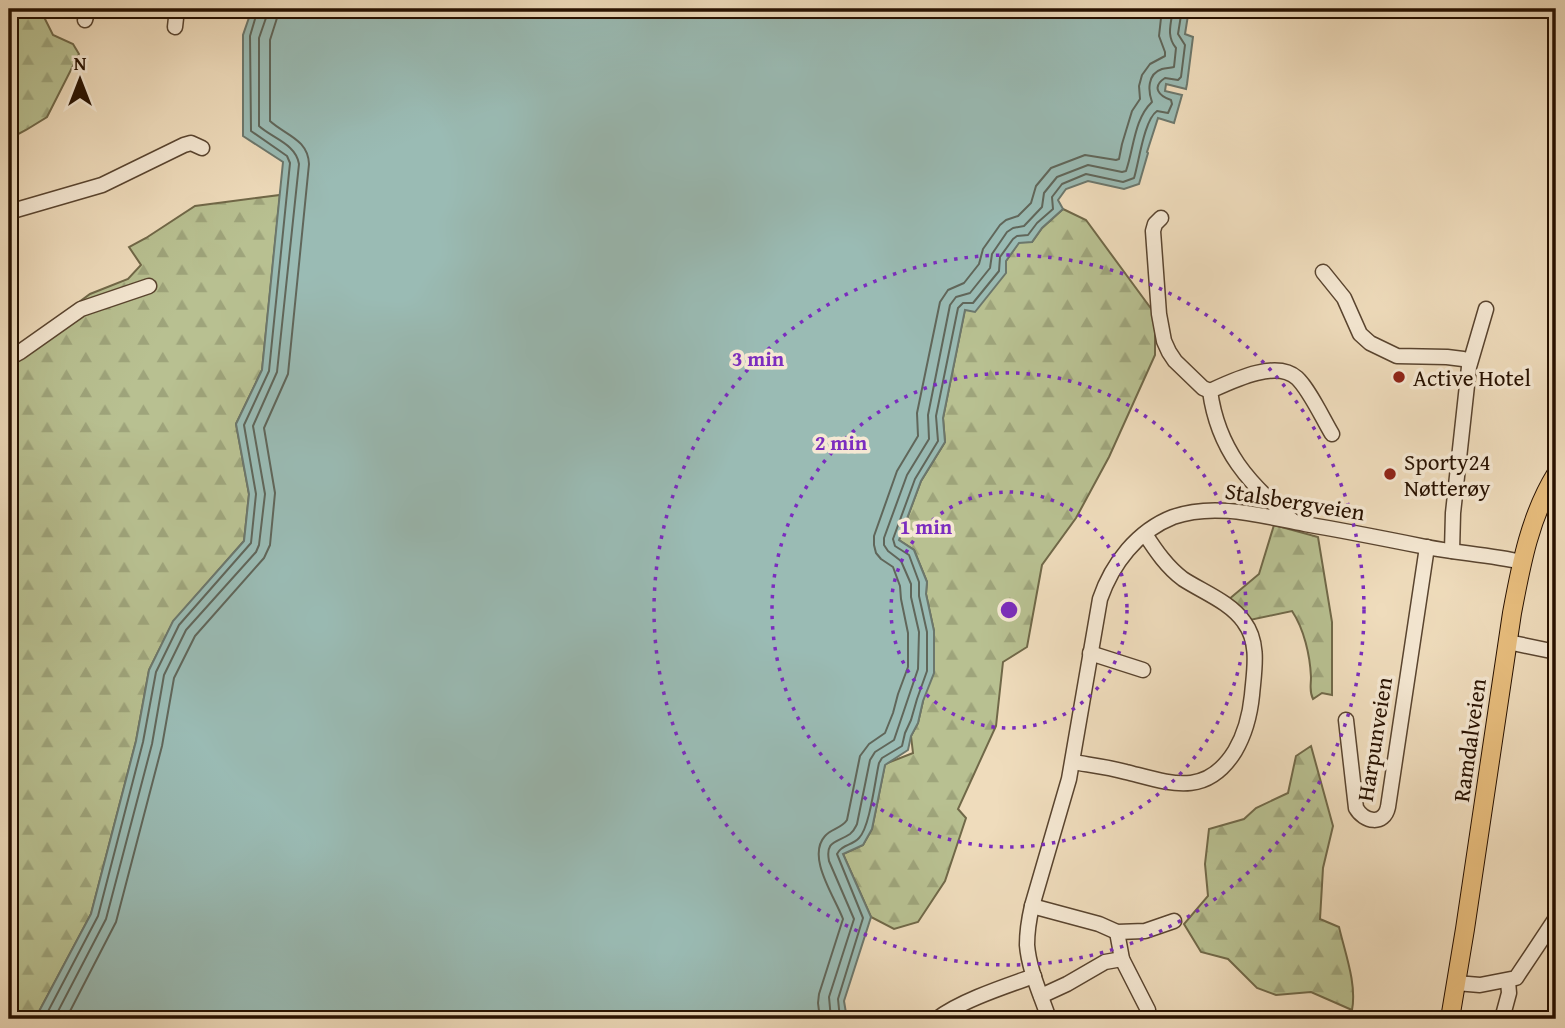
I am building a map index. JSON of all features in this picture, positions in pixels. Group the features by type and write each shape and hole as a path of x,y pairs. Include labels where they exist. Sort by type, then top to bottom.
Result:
{"main road":[{"name":"Ramdalveien","path":"1450,1019 1522,562 1532,526 1556,474"}],"street":[{"path":"175,27 177,9"},
{"path":"9,212 103,185 184,145 191,144 202,148"},
{"path":"1161,218 1153,231 1160,314 1164,341 1175,361 1203,388 1210,391 1248,375 1284,371 1303,385 1332,434"},
{"path":"1323,272 1344,298 1360,334 1370,343 1397,356 1447,357 1470,362"},
{"path":"9,358 81,309 149,286"},
{"path":"1452,551 1453,513 1470,362 1486,309"},
{"path":"1210,391 1213,412 1228,450 1245,475 1293,522"},
{"name":"Stalsbergveien","path":"1049,1019 1029,959 1027,931 1073,762 1100,599 1124,554 1145,534 1170,518 1205,511 1239,512 1522,562"},
{"path":"1073,762 1164,782 1197,782 1210,778 1224,767 1238,746 1248,720 1255,658 1253,639 1248,628 1230,607 1172,569 1145,534"},
{"name":"Harpunveien","path":"1346,720 1356,808 1363,817 1383,819 1387,814 1427,547"},
{"path":"1508,642 1556,652"},
{"path":"1090,653 1143,670"},
{"path":"1032,906 1099,924 1117,932 1144,932 1174,921"},
{"path":"1457,984 1480,985 1513,980 1520,975 1556,918"},
{"path":"1117,932 1122,960 1147,1010"},
{"path":"1041,996 1105,962 1122,960"},
{"path":"937,1019 958,1006 1034,976"},
{"path":"1502,1019 1509,993 1508,981"}],"green space":[{"path":"9,9 40,9 53,35 73,44 79,54 47,117 9,139 9,116 14,113 12,86 9,83"},
{"path":"280,195 262,370 236,424 249,494 244,541 173,622 149,670 136,741 91,914 35,1019 9,1019 9,351 90,294 128,279 141,265 129,247 195,206"},
{"path":"1063,209 1086,220 1155,314 1155,355 1109,457 1076,518 1042,565 1027,647 1003,662 996,726 958,809 966,818 945,881 918,922 894,929 871,917 843,854 863,845 872,829 885,764 913,753 911,736 918,723 923,701 934,631 926,594 927,582 914,550 899,540 921,481 945,442 943,418 965,309 1019,242 1032,242 1042,228"},
{"path":"1274,525 1318,537 1332,622 1332,695 1322,693 1313,699 1308,651 1292,611 1250,620 1228,600 1259,574"},
{"path":"1311,746 1333,826 1323,868 1320,919 1339,927 1352,979 1352,1010 1311,992 1276,995 1257,988 1228,959 1201,952 1184,924 1208,896 1205,864 1209,829 1244,819 1256,808 1288,793 1296,756"}],"water":[{"path":"252,9 1189,9 1185,34 1193,37 1186,89 1166,84 1165,91 1182,95 1174,123 1158,118 1139,184 1124,189 1088,181 1066,189 1058,200 1063,209 1042,228 1032,242 1019,243 1006,261 1006,273 975,312 965,310 943,418 945,442 921,481 899,540 914,550 927,582 926,594 934,631 934,673 908,750 885,765 872,829 863,845 843,854 871,917 844,1001 847,1019 35,1019 91,914 136,741 149,670 173,621 244,541 249,494 236,424 262,370 283,162 243,136 243,35"}],"place":[{"name":"Active Hotel","path":"1399,377"},
{"name":"Sporty24 Nøtterøy","path":"1390,474"}]}
